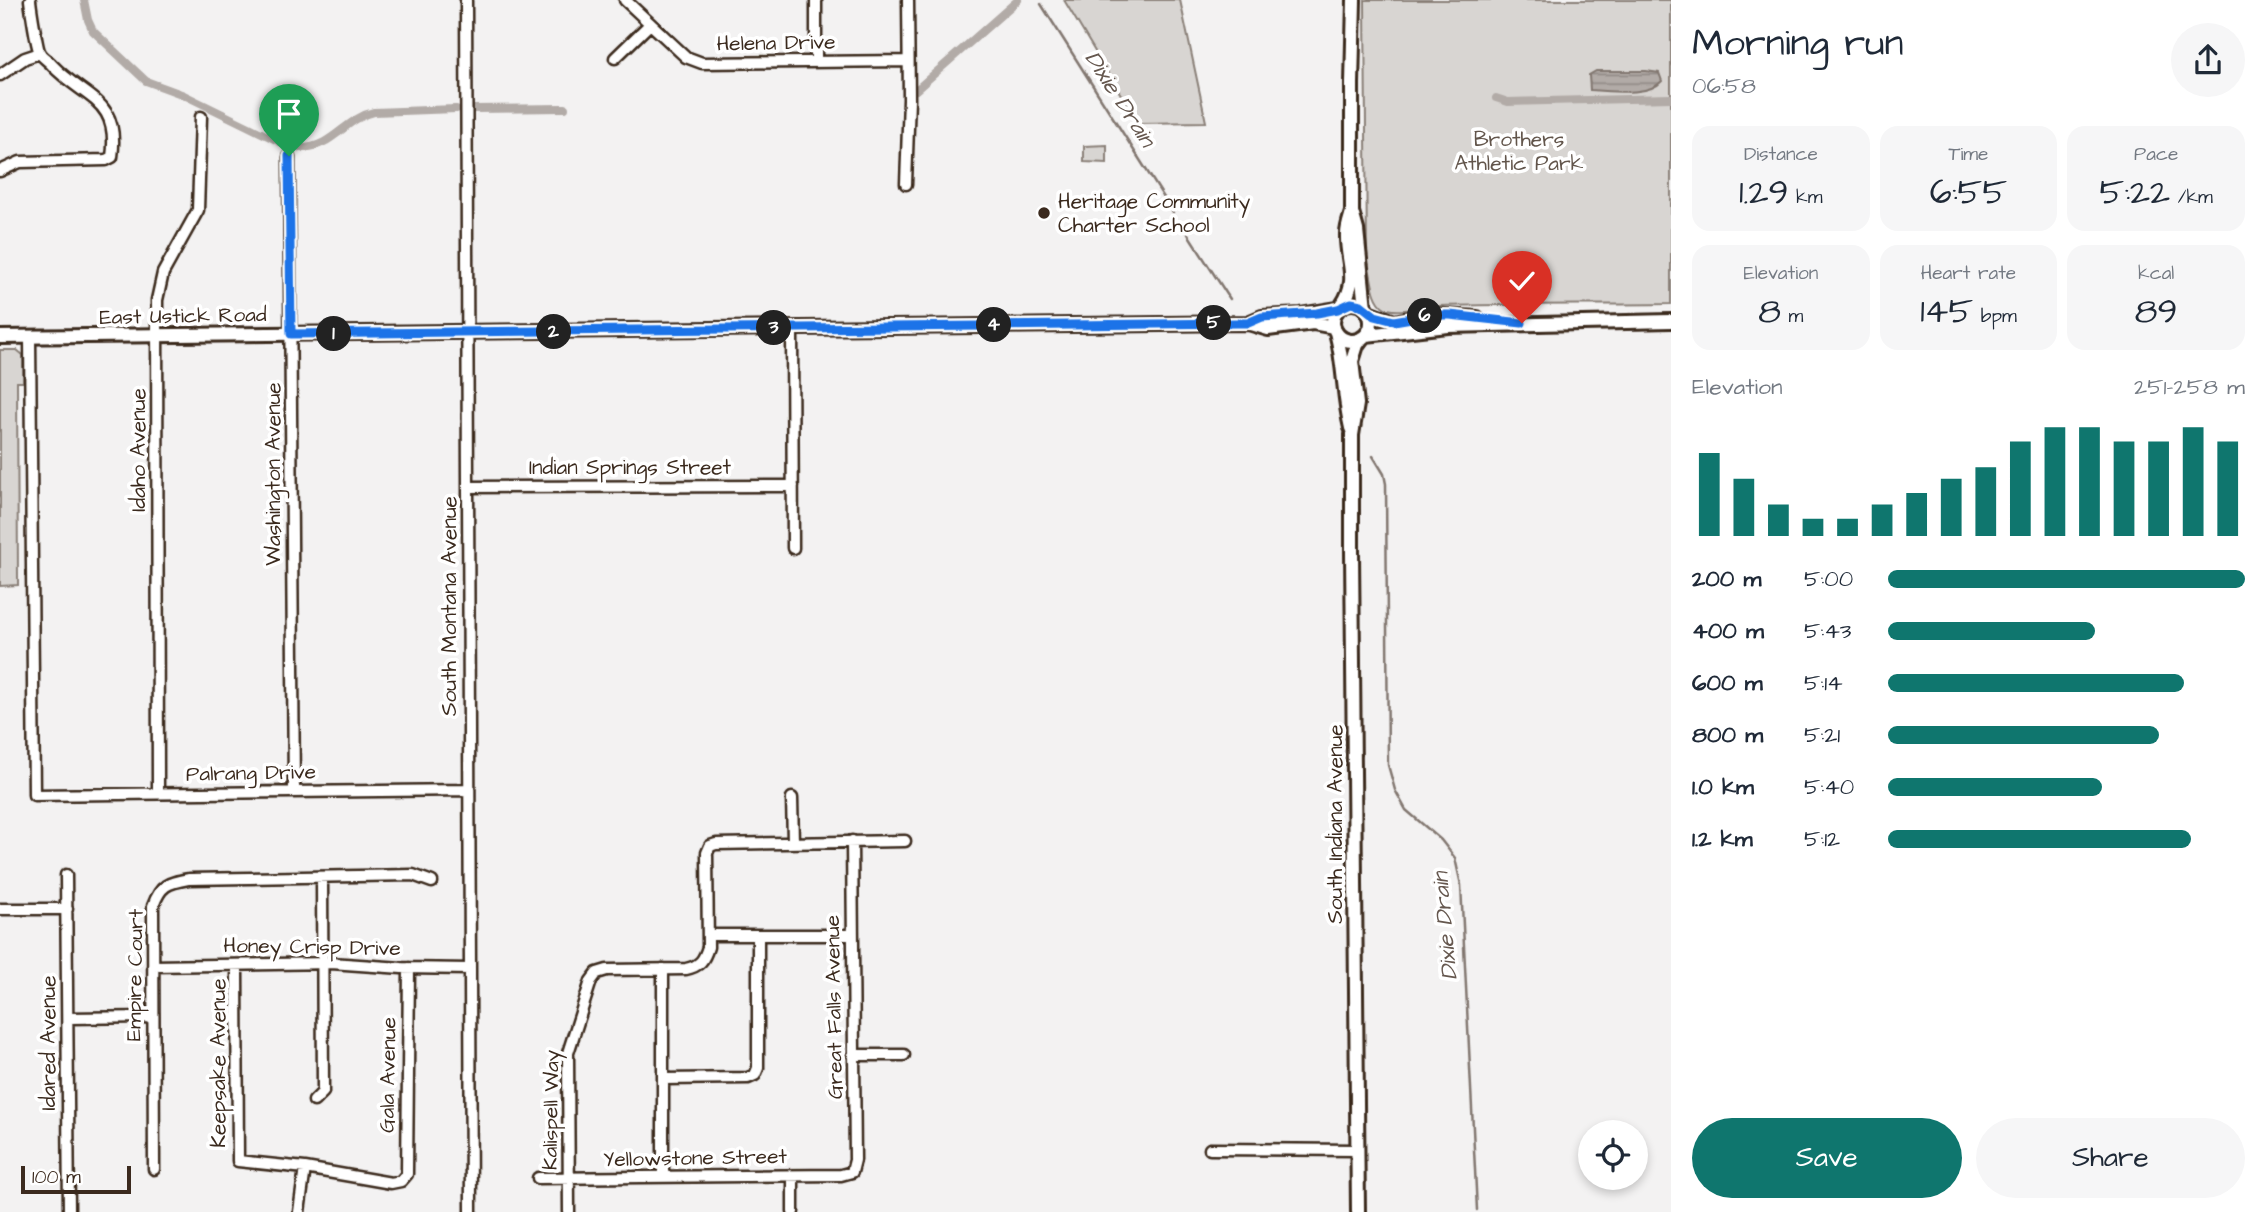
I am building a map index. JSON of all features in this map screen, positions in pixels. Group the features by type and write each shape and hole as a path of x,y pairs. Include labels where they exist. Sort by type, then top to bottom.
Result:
{"main road":[{"path":"1354,0 1352,212 1357,230 1370,326 1364,336"},
{"path":"1352,212 1346,230 1352,286 1349,295 1333,317 1335,329 1347,340 1448,326 1671,321"},
{"path":"1340,307 1356,303 1394,321 1429,315 1450,315 1522,323"},
{"name":"East Ustick Road","path":"1248,323 1262,317 1301,315 1340,307"},
{"name":"East Ustick Road","path":"0,337 1248,323 1268,328 1314,323 1335,329"},
{"name":"South Indiana Avenue","path":"1335,329 1343,356 1346,408 1352,435"},
{"name":"South Indiana Avenue","path":"1358,1212 1352,435 1357,404 1352,361 1357,345 1364,336"}],"street":[{"path":"0,171 20,162 106,160 112,157 115,137 106,111 96,99 68,79 40,53 30,0"},
{"name":"South Montana Avenue","path":"466,0 471,1212"},
{"name":"Helena Drive","path":"625,0 686,57 702,63 908,61"},
{"path":"816,0 816,62"},
{"path":"906,184 908,0"},
{"path":"615,58 650,24"},
{"path":"0,75 25,58 40,53"},
{"name":"Idaho Avenue","path":"158,793 157,300 163,274 198,210 201,117"},
{"name":"Washington Avenue","path":"289,156 294,792"},
{"path":"792,328 793,548"},
{"name":"Palrang Drive","path":"30,337 34,794 469,790"},
{"name":"Indian Springs Street","path":"468,487 793,486"},
{"path":"792,798 793,842"},
{"name":"Great Falls Avenue","path":"852,841 855,1160 852,1172"},
{"path":"663,1177 663,970 697,967 704,959 708,947 707,853 710,846 905,841"},
{"name":"Idared Avenue","path":"66,875 69,1212"},
{"name":"Empire Court","path":"154,1169 153,905 158,893 169,883 189,879 413,875 432,882"},
{"path":"314,1101 323,1092 322,877"},
{"path":"0,909 67,909"},
{"path":"708,935 852,935"},
{"path":"663,1079 748,1078 755,1075 758,1068 758,935"},
{"name":"Honey Crisp Drive","path":"153,965 322,963 470,970"},
{"name":"Keepsake Avenue","path":"237,965 238,1161 305,1168"},
{"name":"Gala Avenue","path":"305,1168 391,1183 401,1181 407,1174 409,968"},
{"name":"Kalispell Way","path":"569,1212 568,1053 591,981 597,973 607,970 663,970"},
{"path":"68,1018 153,1017"},
{"path":"853,1055 904,1055"},
{"path":"1210,1149 1357,1150"},
{"path":"299,1212 305,1168"},
{"name":"Yellowstone Street","path":"538,1178 793,1176 841,1175 852,1172"},
{"path":"793,1176 793,1212"}],"green space":[{"path":"1064,0 1180,0 1206,122 1138,123"},
{"name":"Brothers Athletic Park","path":"1365,0 1671,0 1671,304 1439,306 1390,310 1380,304 1374,293 1367,259"},
{"path":"1107,145 1107,163 1084,162 1084,146"},
{"path":"0,350 17,350 23,355 23,382 17,382 18,585 0,586"}],"shaded area":[{"path":"1596,71 1646,71 1659,73 1662,81 1656,86 1639,91 1590,90 1589,75"}],"waterway":[{"path":"84,0 93,31 146,81 184,95 280,142"},
{"path":"916,90 1018,0"},
{"name":"Dixie Drain","path":"1041,4 1173,212"},
{"path":"1496,98 1508,102 1671,98"},
{"path":"474,109 565,108"},
{"path":"301,148 322,143 355,120 374,112 456,109"},
{"name":"Dixie Drain","path":"1188,234 1230,299"},
{"name":"Dixie Drain","path":"1373,456 1384,474 1386,484 1388,765 1395,790 1406,810 1441,840 1455,858 1461,885 1477,1210"}],"place":[{"name":"Heritage Community Charter School","path":"1044,213"}],"route":[{"path":"289,156 291,334 1248,323 1262,317 1338,309 1346,303 1356,303 1375,316 1394,321 1429,315 1450,315 1522,323"}]}
